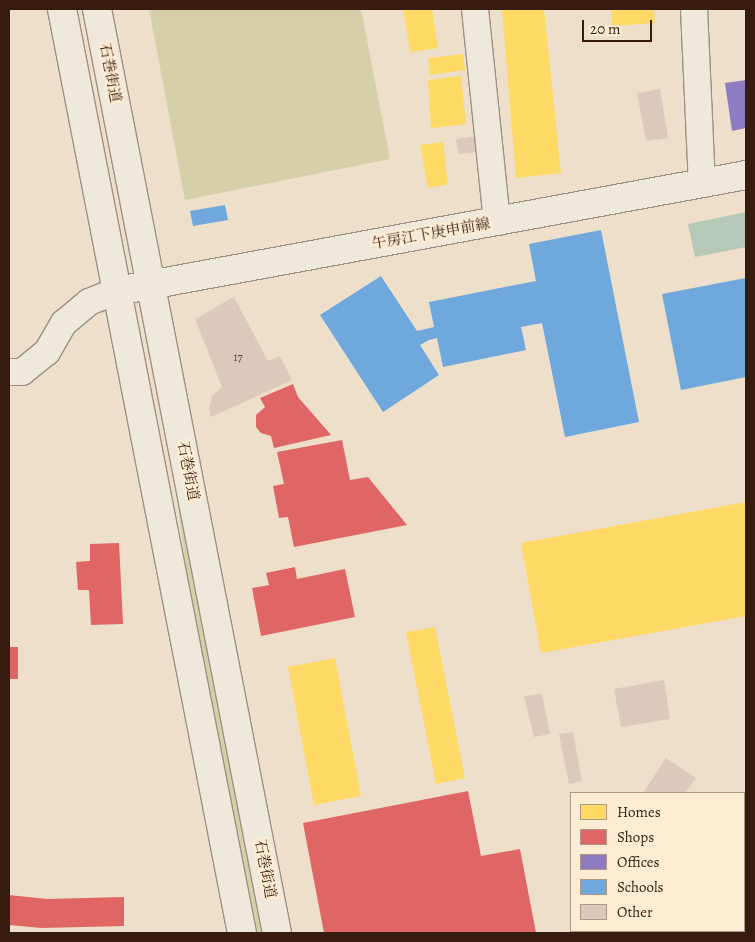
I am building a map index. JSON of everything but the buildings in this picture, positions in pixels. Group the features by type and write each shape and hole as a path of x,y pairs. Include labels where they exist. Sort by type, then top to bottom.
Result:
{"street":[{"path":"62,9 242,933"},
{"name":"石巻街道","path":"97,9 277,933"},
{"path":"475,9 497,222"},
{"path":"694,9 702,183"},
{"name":"午房江下庚申前線","path":"116,292 746,175"},
{"path":"9,372 22,372 47,352 64,323 89,302 116,292"}],"shaded area":[{"path":"149,9 361,9 390,159 185,200"},
{"path":"746,212 746,247 695,257 688,224"},
{"path":"174,477 180,477 264,933 256,933 191,607"}]}
